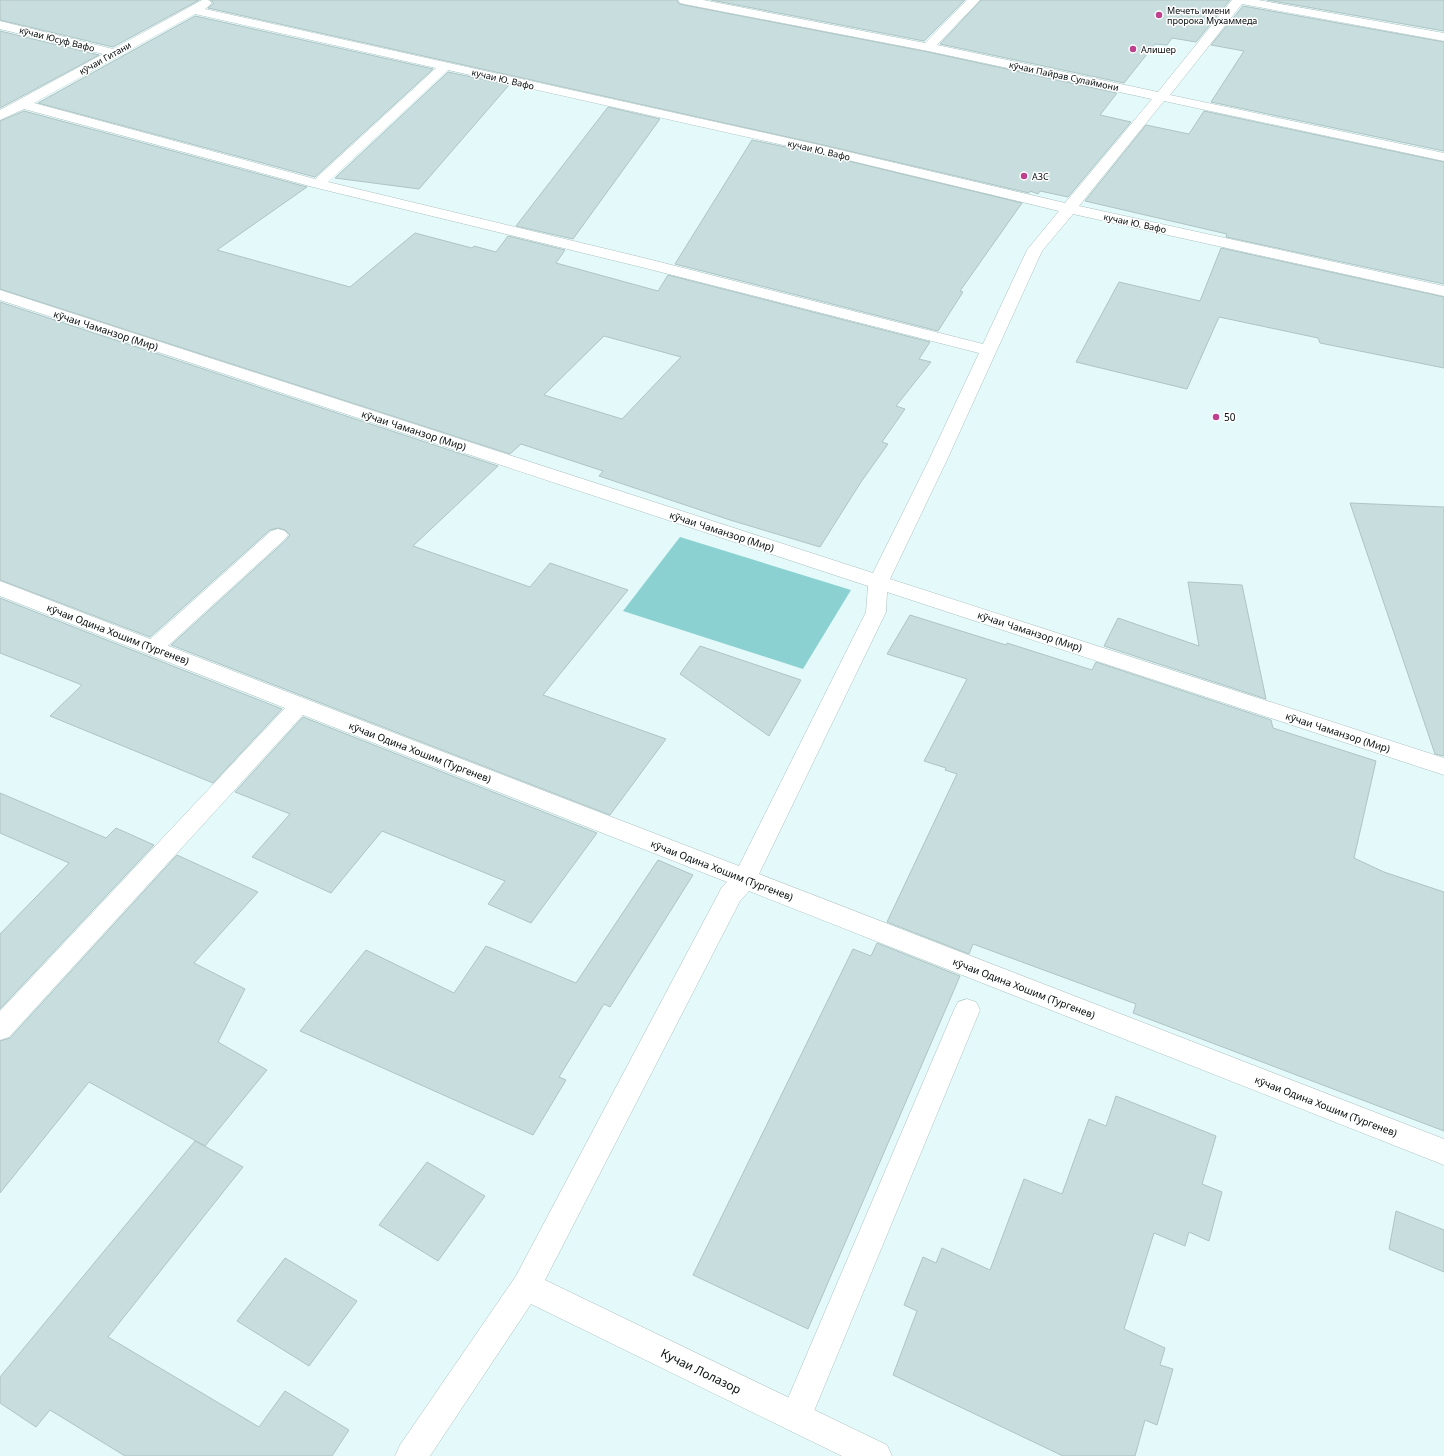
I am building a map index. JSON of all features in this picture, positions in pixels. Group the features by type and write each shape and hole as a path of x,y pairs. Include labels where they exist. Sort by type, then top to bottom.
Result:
{"street":[{"name":"кӯчаи Гитани","path":"0,116 210,0"},
{"name":"кӯчаи Пайрав Сулаймони","path":"684,0 720,3 1444,157"},
{"path":"928,47 974,0"},
{"path":"411,1456 526,1286 731,894 745,879 876,612 878,582 937,462 1035,250 1239,0 1444,37"},
{"name":"кучаи Ю. Вафо","path":"194,10 1444,291"},
{"name":"кӯчаи Юсуф Вафо","path":"0,25 114,53"},
{"path":"318,184 445,66"},
{"path":"22,104 318,184 651,265 989,350"},
{"name":"кӯчаи Чаманзор (Мир)","path":"0,295 1444,767"},
{"path":"153,648 278,535"},
{"name":"кӯчаи Одина Хошим (Тургенев)","path":"3,594 153,648 1444,1152"},
{"path":"0,1029 300,705"},
{"path":"796,1417 967,1010"},
{"name":"Кучаи Лолазор","path":"526,1286 876,1456"}],"shaded area":[{"path":"680,537 851,590 803,669 623,611"}],"building":[{"path":"0,0 199,0 113,47 0,20"},
{"path":"210,0 677,0 679,4 928,52 1117,93 1100,115 1131,122 1068,197 1040,191 1038,194 1030,191 1029,193 819,144 208,8 214,3"},
{"path":"711,0 965,0 924,41"},
{"path":"981,0 1230,0 1196,42 1172,38 1167,45 1155,44 1124,83 940,44"},
{"path":"1267,0 1444,0 1444,31"},
{"path":"1243,6 1444,42 1444,151 1211,102 1244,51 1211,45"},
{"path":"195,16 433,69 315,177 38,103"},
{"path":"0,31 99,55 0,108"},
{"path":"448,72 509,85 419,189 335,178"},
{"path":"608,107 660,119 573,239 516,226"},
{"path":"24,111 307,187 217,250 350,287 415,233 472,248 474,246 496,252 508,236 565,250 556,263 658,291 668,275 930,342 919,359 931,362 896,406 905,409 882,442 888,444 861,482 820,547 730,520 599,476 603,471 521,444 510,454 0,289 0,121","holes":["604,336 681,357 622,419 544,395"]},
{"path":"1204,111 1444,162 1444,284 1226,237 1227,234 1085,201 1146,125 1189,134"},
{"path":"752,140 819,154 1022,203 960,291 963,292 938,331 675,264"},
{"path":"1221,248 1444,297 1444,368 1320,343 1318,338 1219,317 1187,389 1076,362 1119,282 1200,301"},
{"path":"0,302 498,466 413,546 530,587 550,563 628,590 543,695 666,739 610,815 171,645 286,540 290,535 285,530 278,528 270,530 150,637 0,580"},
{"path":"1350,503 1444,507 1444,756 1435,754"},
{"path":"1188,582 1242,585 1266,699 1104,646 1118,618 1199,646"},
{"path":"0,598 282,709 213,783 50,716 82,685 0,653"},
{"path":"910,615 1006,645 1007,643 1092,670 1096,662 1271,720 1273,728 1376,761 1354,858 1384,872 1444,892 1444,1131 1133,1013 1136,1004 973,944 969,954 887,922 957,774 945,770 946,768 924,761 967,679 887,654"},
{"path":"700,646 801,680 769,736 680,674"},
{"path":"303,717 597,833 531,923 488,904 505,881 382,831 331,893 252,857 290,814 235,792"},
{"path":"0,793 106,838 116,828 154,845 0,1009 0,934 69,863 0,833"},
{"path":"177,855 258,892 194,963 245,989 218,1042 267,1070 205,1146 89,1082 0,1193 0,1041 10,1038"},
{"path":"658,860 693,875 610,1007 604,1004 559,1077 566,1080 533,1135 300,1031 366,950 454,993 486,946 576,983"},
{"path":"877,943 960,976 808,1329 693,1275 853,949 871,956"},
{"path":"1116,1096 1216,1136 1202,1184 1222,1192 1209,1241 1189,1232 1185,1246 1154,1233 1124,1329 1165,1348 1160,1365 1173,1369 1157,1425 1145,1420 1135,1456 1063,1456 893,1375 917,1311 904,1305 923,1257 936,1263 942,1248 990,1270 1024,1179 1062,1194 1089,1119 1106,1126"},
{"path":"195,1141 243,1167 108,1337 259,1427 285,1391 349,1430 332,1456 125,1456 50,1410 36,1427 0,1403 0,1377"},
{"path":"427,1162 485,1196 438,1261 379,1225"},
{"path":"1396,1211 1444,1230 1444,1272 1389,1249"},
{"path":"285,1258 357,1301 309,1366 237,1321"}],"place":[{"name":"Мечеть имени пророка Мухаммеда","path":"1159,15"},
{"name":"Алишер","path":"1133,49"},
{"name":"АЗС","path":"1024,176"},
{"name":"50","path":"1216,417"}]}
